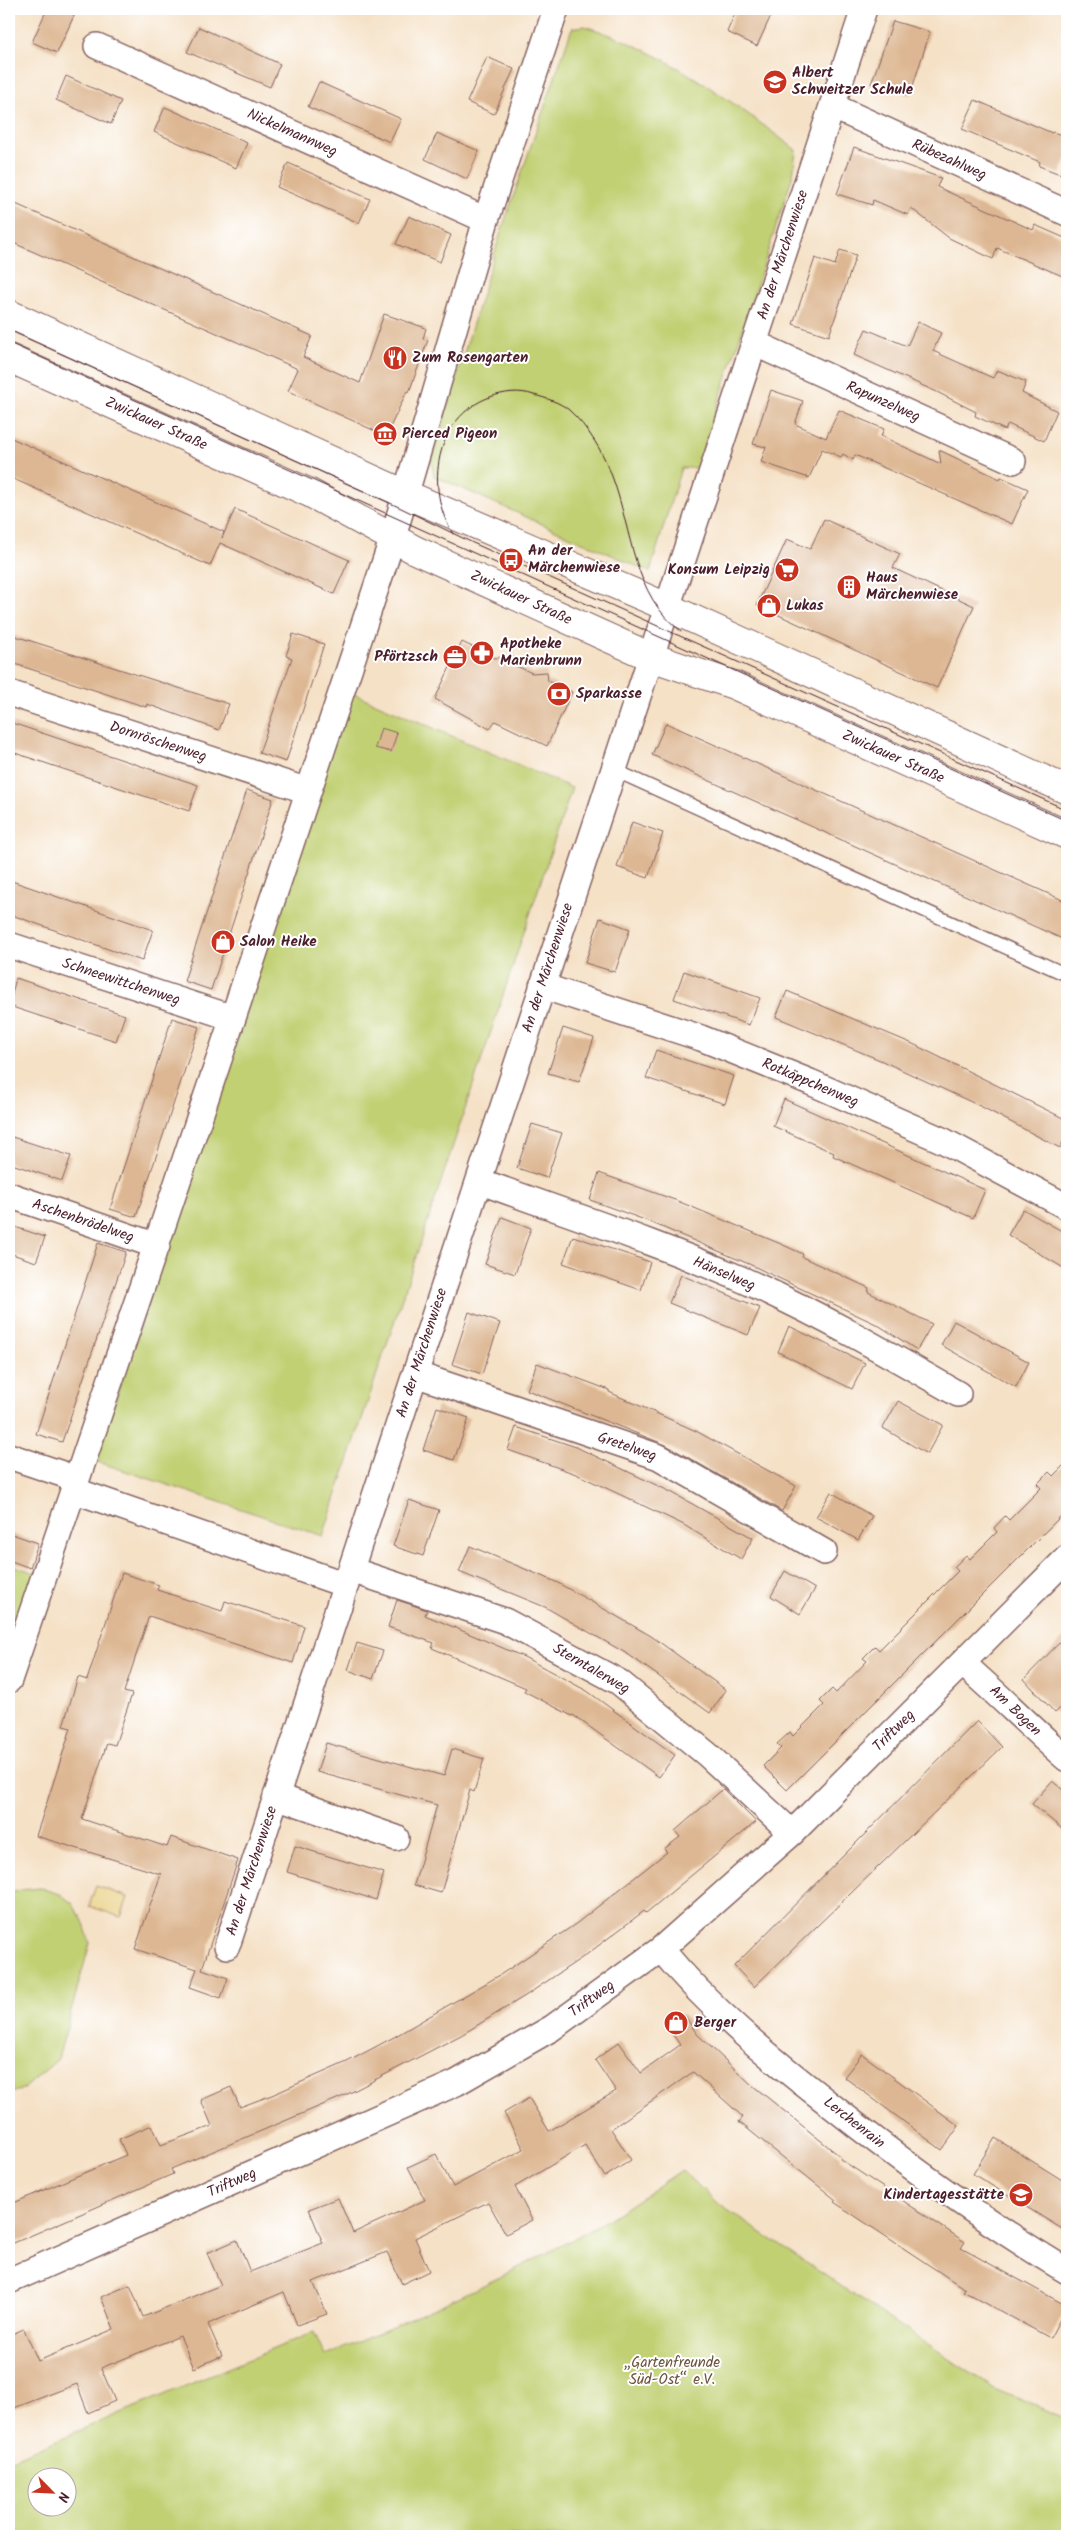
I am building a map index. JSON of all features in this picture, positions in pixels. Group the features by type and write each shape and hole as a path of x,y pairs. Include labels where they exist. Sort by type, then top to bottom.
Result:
{"main road":[{"path":"9,314 405,494 667,607 1067,790"},
{"name":"Zwickauer Straße","path":"9,358 310,493 415,550 651,657 734,686 1067,835"}],"street":[{"path":"9,1680 233,1018 393,537 486,220 556,9"},
{"name":"An der Märchenwiese","path":"227,1946 832,106 860,11"},
{"name":"Nickelmannweg","path":"97,46 486,220"},
{"name":"Rübezahlweg","path":"832,106 1067,213"},
{"name":"Rapunzelweg","path":"754,343 1013,461"},
{"name":"Dornröschenweg","path":"9,693 308,791"},
{"name":"Schneewittchenweg","path":"9,945 233,1018"},
{"name":"Rotkäppchenweg","path":"542,986 701,1038 810,1082 944,1141 1067,1207"},
{"name":"Hänselweg","path":"478,1181 635,1237 741,1280 856,1335 958,1394"},
{"name":"Aschenbrödelweg","path":"9,1195 156,1246"},
{"name":"Gretelweg","path":"415,1374 659,1457 824,1552"},
{"path":"9,1456 75,1485 348,1577"},
{"name":"Triftweg","path":"9,2281 456,2082 552,2028 661,1949 792,1833 1067,1558"},
{"name":"Sterntalerweg","path":"348,1577 506,1621 619,1682 708,1755 792,1833"},
{"name":"Am Bogen","path":"962,1663 1067,1759"},
{"name":"An der Märchenwiese","path":"276,1796 396,1838"},
{"name":"Lerchenrain","path":"661,1949 685,1977 744,2034 790,2073 909,2167 994,2227 1067,2271"}],"lane":[{"path":"614,770 1067,975"}],"green space":[{"path":"584,26 641,48 668,62 721,95 796,150 793,175 697,468 681,468 650,572 434,476 431,461 501,232 572,28"},
{"path":"350,692 572,788 323,1536 95,1461"},
{"path":"9,1564 38,1574 9,1659"},
{"path":"40,1888 60,1894 72,1903 83,1921 90,1943 58,2059 25,2088 9,2094 9,1894 20,1890"},
{"name":"„Gartenfreunde Süd-Ost“ e.V.","path":"682,2170 717,2203 993,2388 1067,2419 1067,2536 9,2536 9,2460 314,2332 325,2356 466,2294 569,2241 633,2203"}],"sand":[{"path":"96,1886 128,1897 121,1917 89,1906"}],"building":[{"path":"47,9 77,9 57,53 32,42"},
{"path":"737,9 774,9 757,46 727,32"},
{"path":"893,21 930,32 910,95 871,84"},
{"path":"199,27 280,64 270,87 187,52"},
{"path":"487,57 514,69 494,114 467,102"},
{"path":"66,76 121,101 111,124 56,100"},
{"path":"319,82 401,119 390,142 308,107"},
{"path":"975,100 1052,133 1067,137 1067,158 1060,174 1039,166 1040,162 962,129"},
{"path":"165,107 247,143 236,168 154,132"},
{"path":"437,133 479,151 467,179 425,159"},
{"path":"854,147 941,178 937,187 1033,230 1035,225 1067,239 1067,278 997,248 993,259 949,238 911,208 908,215 873,200 872,205 837,194"},
{"path":"288,163 370,199 359,223 277,187"},
{"path":"9,201 312,336 303,357 360,383 384,314 426,328 423,339 428,340 409,392 407,391 386,436 288,391 298,369 9,241"},
{"path":"409,216 451,235 440,262 396,244"},
{"path":"840,250 856,255 829,336 793,324 815,258 835,265"},
{"path":"918,322 941,333 933,351 993,378 997,370 1026,382 1022,393 1057,411 1044,441 1008,424 1005,430 975,416 976,412 937,392 854,355 866,329 907,346"},
{"path":"771,390 803,401 795,424 826,438 839,410 884,429 881,436 941,464 939,450 1000,479 1001,477 1028,489 1012,524 855,455 853,460 843,454 841,457 822,449 809,478 761,462 766,447 753,444"},
{"path":"9,437 224,532 222,538 235,509 349,560 334,594 220,543 210,566 9,477"},
{"name":"Haus Märchenwiese","path":"824,519 900,554 893,568 974,606 937,688 757,605 787,539 810,549"},
{"path":"9,634 229,704 219,730 147,704 146,707 9,662"},
{"path":"293,634 324,644 286,762 259,753 292,658 286,656"},
{"path":"462,642 495,658 514,657 514,665 532,673 547,672 548,681 572,692 547,746 495,721 490,729 435,699"},
{"path":"9,722 198,785 189,811 9,751"},
{"path":"666,723 1067,902 1067,941 652,755"},
{"path":"381,728 397,733 391,752 375,748"},
{"path":"247,790 273,799 211,990 184,981"},
{"path":"632,822 663,833 648,878 617,867"},
{"path":"9,880 153,930 142,961 9,914"},
{"path":"600,918 630,929 615,972 585,963"},
{"path":"684,971 760,998 749,1025 674,999"},
{"path":"16,978 125,1015 116,1041 9,1006"},
{"path":"787,991 913,1044 1067,1120 1067,1134 1060,1148 982,1107 880,1060 776,1017"},
{"path":"172,1018 199,1027 136,1217 110,1209"},
{"path":"563,1028 594,1038 579,1082 548,1073"},
{"path":"656,1050 734,1076 725,1104 646,1078"},
{"path":"784,1099 985,1190 973,1218 833,1156 834,1153 773,1126"},
{"path":"532,1124 562,1133 547,1178 517,1168"},
{"path":"9,1136 71,1156 62,1181 9,1163"},
{"path":"599,1173 675,1200 781,1244 803,1254 802,1257 869,1288 868,1292 932,1324 917,1350 878,1325 749,1264 645,1220 590,1200"},
{"path":"1023,1209 1067,1234 1067,1270 1008,1235"},
{"path":"502,1217 531,1228 515,1274 485,1264"},
{"path":"9,1225 45,1237 36,1262 9,1253"},
{"path":"573,1236 650,1262 641,1290 563,1263"},
{"path":"98,1243 126,1252 62,1442 36,1434"},
{"path":"681,1275 760,1308 748,1335 669,1303"},
{"path":"469,1312 500,1323 482,1374 452,1364"},
{"path":"954,1321 1029,1362 1016,1387 941,1345"},
{"path":"789,1326 865,1363 852,1389 778,1352"},
{"path":"537,1363 609,1390 609,1392 696,1431 796,1486 782,1511 666,1445 527,1390"},
{"path":"898,1401 943,1425 927,1454 883,1428"},
{"path":"437,1407 469,1418 454,1460 423,1450"},
{"path":"516,1427 576,1447 671,1492 753,1538 741,1559 682,1524 621,1495 576,1474 508,1450"},
{"path":"1067,1462 1067,1510 787,1790 763,1766 781,1748 777,1744 790,1732 793,1736 824,1705 820,1701 832,1689 836,1693 867,1661 863,1658 875,1646 879,1650 958,1571 954,1567 966,1555 970,1559 997,1532 994,1528 1005,1516 1009,1520 1041,1488 1037,1484 1049,1472 1053,1476"},
{"path":"831,1492 872,1516 858,1540 816,1517"},
{"path":"409,1500 439,1510 423,1556 393,1546"},
{"path":"9,1533 38,1543 30,1568 9,1560"},
{"path":"470,1546 556,1582 592,1602 651,1636 726,1690 710,1713 629,1655 545,1607 459,1572"},
{"path":"785,1571 815,1589 800,1614 771,1596"},
{"path":"122,1573 159,1585 157,1590 222,1611 225,1601 304,1626 293,1663 149,1616 124,1692 132,1694 115,1745 107,1743 82,1819 167,1847 171,1837 238,1860 202,1969 228,1978 221,1998 190,1987 197,1969 135,1949 161,1874 36,1836 71,1728 63,1726 78,1677 87,1680"},
{"path":"397,1600 427,1610 425,1615 524,1657 587,1691 675,1755 659,1777 573,1715 524,1691 526,1688 432,1648 434,1643 388,1627"},
{"path":"1067,1635 1067,1702 1055,1713 1024,1679"},
{"path":"357,1643 383,1651 373,1679 348,1670"},
{"path":"977,1721 1002,1747 754,1987 734,1966"},
{"path":"326,1743 444,1776 452,1749 484,1759 474,1792 470,1790 441,1893 414,1885 437,1805 317,1772"},
{"path":"1052,1781 1067,1793 1067,1833 1032,1804"},
{"path":"723,1789 756,1822 646,1913 644,1911 586,1955 525,1996 463,2034 344,2096 171,2169 173,2174 9,2245 9,2205 126,2155 119,2139 152,2125 161,2145 212,2126 201,2100 231,2087 240,2107 272,2095 347,2062 500,1975 577,1923 667,1852 664,1849 680,1837 675,1831"},
{"path":"295,1846 384,1873 376,1900 287,1872"},
{"path":"675,2013 684,2015 697,2034 752,2085 841,2157 840,2159 965,2242 961,2248 1067,2306 1050,2338 963,2291 965,2289 834,2202 836,2200 739,2122 743,2117 693,2072 611,2129 631,2160 605,2177 585,2145 515,2187 532,2220 506,2234 488,2202 415,2238 429,2271 402,2284 387,2252 313,2282 327,2314 297,2325 284,2292 208,2324 222,2356 194,2368 180,2336 101,2368 115,2401 88,2413 77,2384 9,2410 9,2335 24,2329 38,2361 114,2329 101,2297 130,2285 143,2317 221,2285 207,2253 237,2240 250,2272 323,2243 309,2209 338,2198 353,2233 425,2200 408,2167 436,2154 453,2187 524,2149 504,2113 529,2098 549,2131 616,2091 595,2060 619,2042 641,2073 680,2045 667,2026 668,2018"},
{"path":"862,2054 959,2126 942,2150 844,2077"},
{"path":"995,2138 1067,2183 1067,2232 973,2174"}],"tram line":[{"path":"9,330 401,508 473,543 1067,810"},
{"path":"9,343 1067,821"},
{"path":"453,534 444,516 437,476 440,456 446,437 457,420 471,407 490,397 507,393 528,393 548,399 565,407 576,417 601,451 613,479 643,581 665,617 681,631"}],"place":[{"name":"Albert Schweitzer Schule","path":"775,82"},
{"name":"Zum Rosengarten","path":"395,358"},
{"name":"Pierced Pigeon","path":"385,434"},
{"name":"An der Märchenwiese","path":"511,560"},
{"name":"Konsum Leipzig","path":"787,570"},
{"name":"Haus Märchenwiese","path":"849,587"},
{"name":"Lukas","path":"769,606"},
{"name":"Apotheke Marienbrunn","path":"482,653"},
{"name":"Pförtzsch","path":"455,657"},
{"name":"Sparkasse","path":"559,694"},
{"name":"Salon Heike","path":"223,942"},
{"name":"Berger","path":"676,2023"},
{"name":"Kindertagesstätte","path":"1021,2195"}]}
